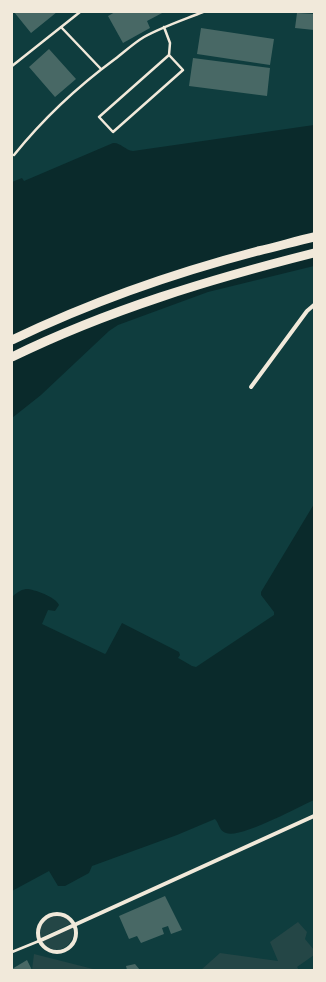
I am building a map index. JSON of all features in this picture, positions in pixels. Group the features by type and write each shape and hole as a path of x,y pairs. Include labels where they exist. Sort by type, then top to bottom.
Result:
{"highway":[{"path":"12,340 87,307 180,274 239,256 314,237"},
{"path":"12,357 85,325 145,302 240,272 314,253"}],"street":[{"path":"251,387 307,311 314,305"},
{"path":"39,941 74,924 207,866 314,816"},
{"path":"58,913 65,915 70,918 74,924 76,936 70,947 65,950 53,952 42,946 39,941 37,934 41,921 52,914 58,913"}],"lane":[{"path":"12,66 80,12"},
{"path":"14,155 39,126 101,69 143,38 164,27 203,12"},
{"path":"61,26 101,69"},
{"path":"164,27 170,43 169,55 99,117 113,132 183,70 169,55"},
{"path":"12,952 39,941"}],"shaded area":[{"path":"314,125 314,266 208,292 118,325 109,331 41,395 12,418 12,182 22,178 24,181 113,143 133,151"},
{"path":"314,504 314,800 256,827 233,834 226,833 220,829 215,819 177,835 92,866 89,873 65,886 58,886 49,871 12,891 12,597 22,590 30,589 54,599 59,605 55,611 48,610 42,624 105,654 122,623 179,652 180,655 178,658 196,667 274,615 274,612 261,595 261,592"},
{"path":"53,915 64,916 72,923 40,938 40,927 46,919"},
{"path":"298,922 307,932 305,939 314,950 314,955 297,967 299,970 201,970 220,953 278,961 270,942"},
{"path":"73,926 74,933 72,940 64,948 58,950 52,949 42,941"},
{"path":"34,954 97,970 32,970"}],"building":[{"path":"14,12 57,12 31,33"},
{"path":"115,12 164,12 147,21 150,28 123,43 108,16"},
{"path":"297,13 314,14 314,30 295,28"},
{"path":"201,28 274,39 270,65 197,54"},
{"path":"49,49 76,79 55,97 29,67"},
{"path":"193,58 270,68 267,96 189,86"},
{"path":"165,896 182,930 171,934 168,926 162,928 164,934 141,943 137,936 129,939 119,916"},
{"path":"27,960 32,970 12,970 12,969"},
{"path":"135,964 140,970 127,970 126,966"}]}
